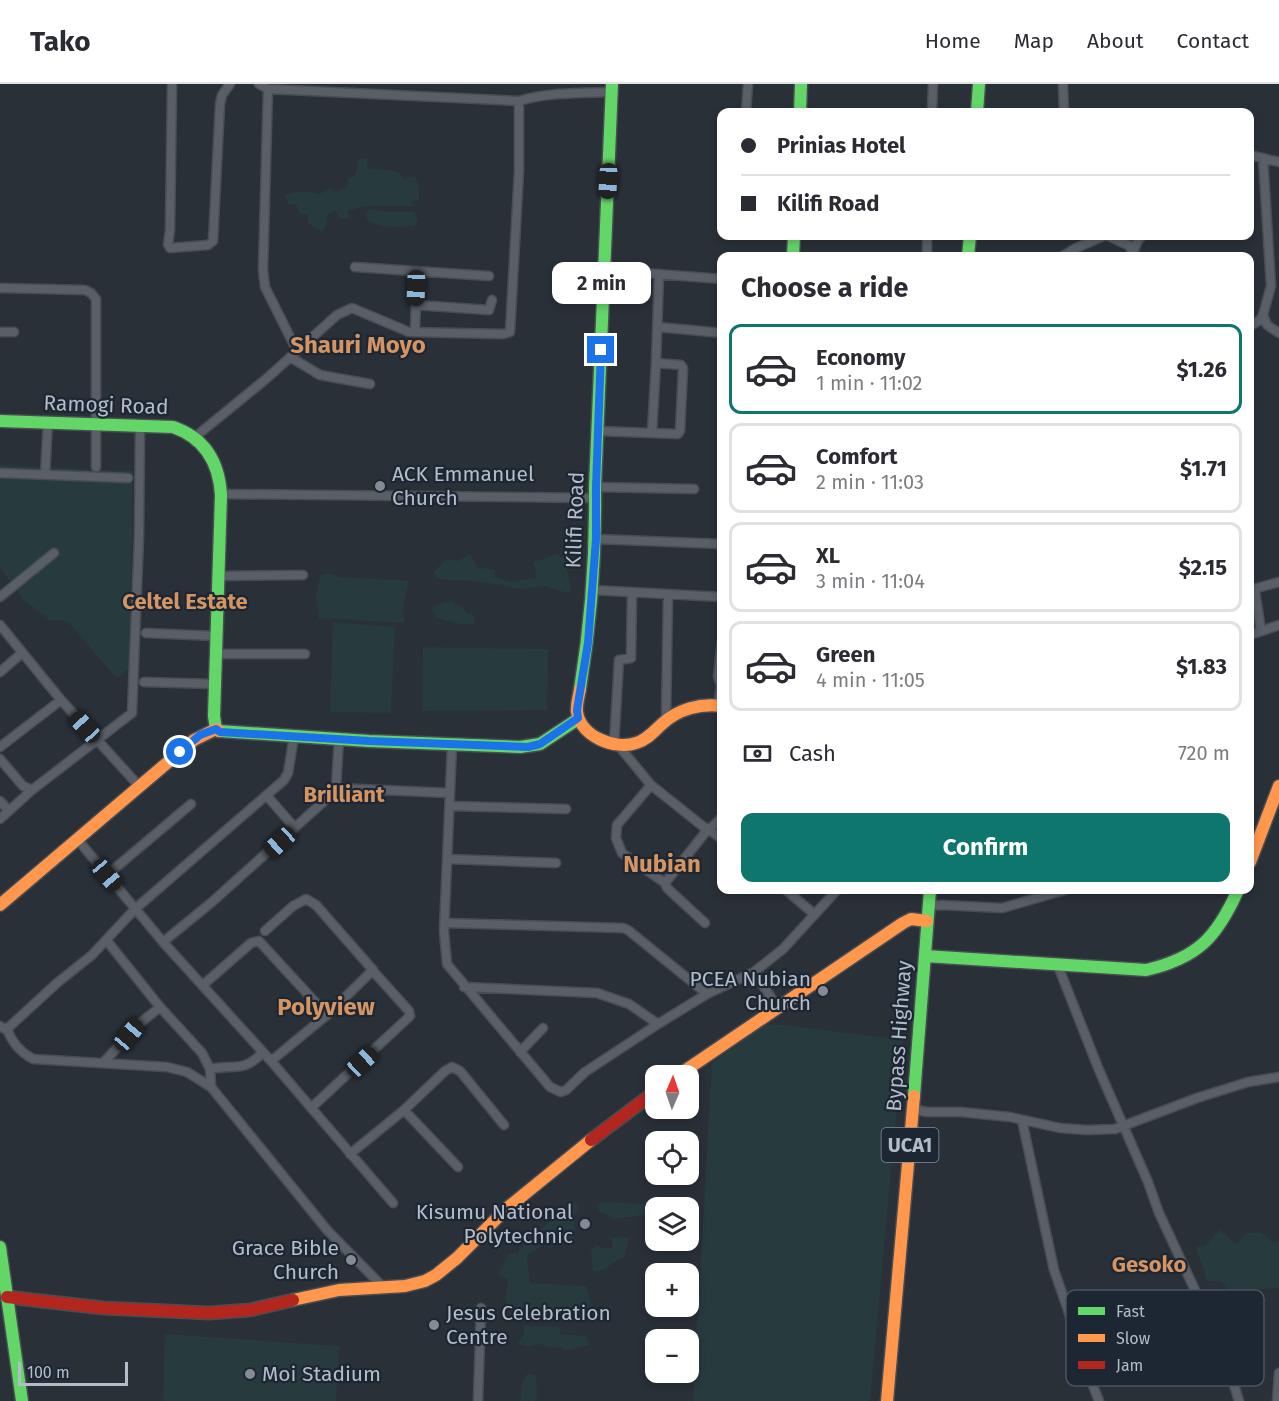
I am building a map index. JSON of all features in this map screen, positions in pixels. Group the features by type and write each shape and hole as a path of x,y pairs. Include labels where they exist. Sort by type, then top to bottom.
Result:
{"street":[{"path":"172,84 168,242 170,248 208,245 213,241 220,105 222,95 230,84"},
{"path":"259,84 268,89 519,101 530,97 612,88"},
{"path":"746,108 748,84"},
{"path":"800,108 801,84"},
{"path":"932,108 933,84"},
{"path":"977,108 979,84"},
{"path":"1063,84 1064,108"},
{"name":"Kilifi Road","path":"578,718 577,710 588,643 596,539 595,492 612,88"},
{"path":"268,89 263,270 266,287 293,354 320,375 370,384"},
{"path":"195,437 337,315 352,308 409,332 499,334 510,332 519,171 519,101"},
{"path":"1254,155 1279,162"},
{"path":"1254,324 1263,315 1271,286 1263,158"},
{"path":"1070,252 1096,240"},
{"path":"1116,240 1130,246 1132,252"},
{"path":"355,267 489,276"},
{"path":"604,270 717,279"},
{"path":"415,332 417,271"},
{"path":"652,432 659,274"},
{"path":"0,288 85,290 97,302 96,467"},
{"path":"1269,295 1279,292"},
{"path":"416,305 489,310 492,300"},
{"path":"1263,315 1267,326 1279,333"},
{"path":"658,327 717,333"},
{"path":"0,332 14,332"},
{"path":"598,431 678,434 681,420 683,369 678,364 656,363"},
{"name":"Ramogi Road","path":"0,421 173,427 186,430 195,437 214,460 218,468 220,494 214,716 216,729"},
{"path":"45,475 48,422"},
{"path":"0,819 32,790 129,718 133,711 140,425"},
{"path":"0,473 128,478"},
{"path":"220,494 595,492 694,489"},
{"path":"596,539 717,544"},
{"path":"0,597 54,553"},
{"path":"219,576 303,575"},
{"path":"1261,631 1255,591 1257,588 1279,582"},
{"path":"592,590 717,597"},
{"path":"632,592 631,658 619,660 616,745 651,785 717,835"},
{"path":"666,720 668,594"},
{"path":"0,625 96,741 139,786"},
{"path":"1254,634 1279,625"},
{"path":"146,633 216,636"},
{"path":"0,672 22,652"},
{"path":"216,654 305,654"},
{"path":"144,682 215,684"},
{"path":"0,747 61,700"},
{"path":"2,898 78,840 194,740 216,729 220,732 339,739 528,747 540,744 578,718 585,728 601,741 616,745 636,744 646,739 666,720 693,707 717,705"},
{"path":"294,736 286,776 267,796 135,909 107,941 3,1027 24,1054 33,1059 178,1070 187,1072 211,1087 327,1230 383,1287"},
{"path":"163,942 213,902 336,788 339,739"},
{"path":"452,745 445,923 447,964 550,1087 561,1092 585,1072 658,1024 707,994 754,972 783,949 833,894"},
{"path":"0,759 23,786 32,790"},
{"path":"651,785 617,825 616,838 622,853 665,883 667,888 705,923"},
{"path":"1254,847 1279,786"},
{"path":"336,788 450,793"},
{"path":"267,796 295,828"},
{"path":"0,801 9,811"},
{"path":"107,875 191,804"},
{"path":"450,806 566,809"},
{"path":"665,883 708,829 717,822"},
{"path":"78,840 163,942 271,1061 393,1203"},
{"path":"447,860 556,863"},
{"path":"791,894 814,914"},
{"name":"Bypass Highway","path":"887,1401 930,894"},
{"path":"929,906 1002,908 1051,894"},
{"path":"925,956 1146,970 1167,966 1200,949 1220,928 1236,894"},
{"path":"265,931 293,906 306,899 316,905 409,1011 410,1016 310,1108"},
{"path":"693,1065 903,923 911,919 927,921"},
{"path":"445,923 623,928 707,994"},
{"path":"107,941 160,1007 202,1053 210,1069 211,1087"},
{"path":"203,986 251,943 259,941 327,1016"},
{"path":"1058,966 1159,1214 1195,1290"},
{"path":"271,1061 327,1016 373,971"},
{"path":"754,972 778,1008"},
{"path":"464,987 597,993 629,1004 658,1024"},
{"path":"103,1063 139,1024 160,1007"},
{"path":"520,1052 543,1028"},
{"path":"210,1069 244,1066 255,1062 263,1052"},
{"path":"350,1154 405,1110 452,1067 460,1071 504,1125"},
{"path":"913,1109 1023,1120 1060,1128 1114,1129 1197,1098 1248,1082 1279,1077"},
{"path":"7,1297 75,1306 209,1313 240,1312 319,1292 415,1284 435,1275 450,1263 504,1211 566,1159 645,1099"},
{"path":"405,1110 458,1167"},
{"path":"1023,1120 1054,1270 1066,1308"},
{"path":"0,1247 22,1401"},
{"path":"478,1401 481,1308"},
{"path":"1276,1401 1279,1373"},
{"path":"1093,1386 1099,1401"},
{"path":"1234,1386 1239,1401"}],"green space":[{"path":"367,158 368,168 396,171 403,179 415,176 419,187 419,200 412,201 413,206 365,206 348,211 349,218 341,219 335,211 326,216 327,226 322,232 308,223 307,214 299,213 296,204 289,204 284,196 301,192 319,194 329,189 336,192 347,187 348,179 355,175 358,159"},
{"path":"370,209 414,212 418,220 414,227 382,226 367,220 366,212"},
{"path":"0,465 133,471 130,668 117,678 67,621 50,620 24,600 0,568"},
{"path":"470,554 477,567 494,570 495,577 511,582 536,578 534,562 557,554 567,561 571,589 567,593 545,586 521,589 475,581 438,579 433,573 446,559 458,561"},
{"path":"329,573 340,577 409,581 403,606 404,622 319,619 316,598 320,576"},
{"path":"452,601 468,614 474,615 474,624 460,624 437,618 432,608"},
{"path":"333,622 395,627 391,713 330,712"},
{"path":"423,647 548,649 547,710 422,711"},
{"path":"766,1024 903,1040 870,1401 693,1401 694,1383 699,1383 699,1329 697,1329 712,1063"},
{"path":"573,1201 579,1207 578,1211 572,1215 575,1219 574,1240 550,1237 543,1245 527,1255 530,1283 586,1286 592,1308 509,1309 505,1298 508,1280 499,1273 510,1253 518,1254 519,1249"},
{"path":"602,1202 644,1204 645,1215 613,1219 599,1211 597,1205"},
{"path":"1220,1230 1236,1244 1247,1233 1261,1232 1272,1242 1279,1241 1279,1288 1230,1290 1221,1281 1207,1281 1196,1247 1205,1246"},
{"path":"611,1237 629,1238 625,1257 602,1270 593,1272 591,1250 597,1245 603,1248 613,1248"},
{"path":"523,1325 559,1327 561,1334 586,1336 589,1345 564,1351 562,1347 548,1348 541,1344 528,1347 517,1344 524,1335"},
{"name":"Moi Stadium","path":"165,1334 339,1346 336,1401 163,1401"},
{"path":"528,1373 536,1375 537,1396 535,1401 520,1401 523,1380"}],"traffic: fast":[{"path":"580,689 594,563 595,487 612,84"},
{"path":"800,108 801,84"},
{"path":"977,108 979,84"},
{"path":"793,252 794,240"},
{"path":"968,252 970,240"},
{"path":"0,421 173,427 194,438 208,453 217,472 221,495 214,716 216,729"},
{"path":"219,731 369,741 520,747 540,744 578,719"},
{"path":"914,1096 930,894"},
{"path":"925,956 1146,970 1179,959 1204,943 1222,921 1236,894"},
{"path":"0,1247 22,1401"}],"traffic: slow":[{"path":"580,689 577,703 580,721 592,735 618,745 628,745 644,740 668,719 682,711 698,706 717,706"},
{"path":"0,905 194,740 216,729 219,731"},
{"path":"1254,852 1279,786"},
{"path":"693,1065 903,923 911,919 927,921"},
{"path":"887,1401 914,1096"},
{"path":"293,1300 339,1290 405,1286 425,1281 457,1258 506,1209 591,1140"}],"traffic: jam":[{"path":"591,1140 645,1099"},
{"path":"7,1297 103,1308 209,1313 250,1310 293,1300"}],"place":[{"name":"ACK Emmanuel Church","path":"380,486"},
{"name":"PCEA Nubian Church","path":"823,991"},
{"name":"Kisumu National Polytechnic","path":"585,1224"},
{"name":"Grace Bible Church","path":"351,1260"},
{"name":"Jesus Celebration Centre","path":"434,1325"},
{"name":"Moi Stadium","path":"250,1374"}],"district":[{"name":"Shauri Moyo","path":"358,345"},
{"name":"Celtel Estate","path":"185,601"},
{"name":"Brilliant","path":"344,794"},
{"name":"Nubian","path":"662,864"},
{"name":"Polyview","path":"326,1007"},
{"name":"Gesoko","path":"1149,1264"}],"route":[{"path":"180,752 200,735 216,729 220,732 369,741 528,747 540,744 578,718 579,694 588,643 596,539 601,350"}]}
